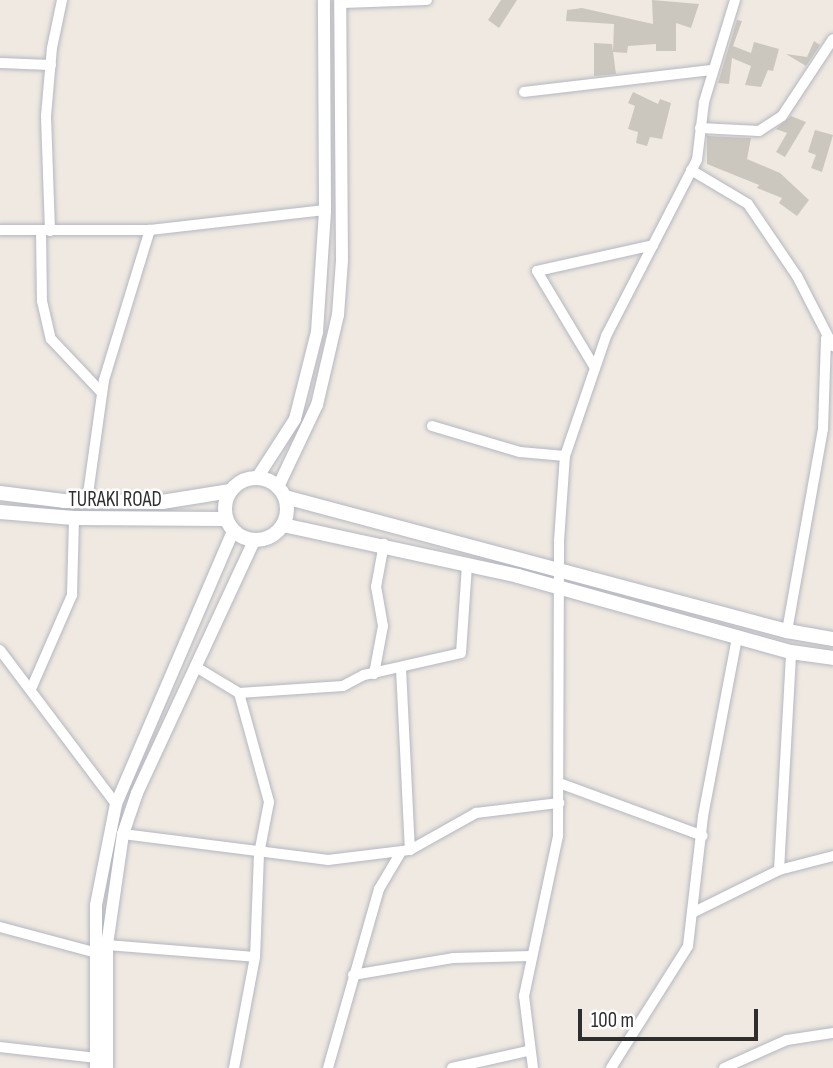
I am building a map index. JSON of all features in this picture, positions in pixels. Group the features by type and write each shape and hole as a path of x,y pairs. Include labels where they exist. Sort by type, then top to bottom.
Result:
{"main road":[{"path":"229,525 230,491 242,481 257,478 281,492 788,631 833,639"},
{"name":"TURAKI ROAD","path":"0,493 87,501 162,502 230,491"},
{"path":"0,512 229,525 254,541 271,537 283,525 281,492"},
{"path":"283,525 384,544 791,652 833,658"}],"street":[{"path":"62,0 51,65 43,301 51,339 102,393"},
{"path":"257,478 295,419 306,387 323,274 324,0"},
{"path":"281,492 317,405 338,315 340,1 427,0"},
{"path":"533,1068 528,1051 524,996 558,836 559,589 565,456 606,336 691,170 711,70 735,0"},
{"path":"701,128 759,131 782,116 833,39"},
{"path":"0,64 51,65"},
{"path":"524,92 711,70"},
{"path":"691,170 748,204 797,276 830,342 822,429 788,631"},
{"path":"0,230 150,230 325,210"},
{"path":"87,501 102,393 150,230"},
{"path":"595,368 537,271 653,245"},
{"path":"432,426 520,452 565,456"},
{"path":"32,689 72,595 74,518"},
{"path":"0,1047 96,1063 93,952 103,855 116,804 229,525"},
{"path":"107,1068 107,945 123,834 254,541"},
{"path":"374,674 383,626 376,587 384,544"},
{"path":"196,667 239,693 332,688 436,655 461,653 467,565"},
{"path":"611,1068 682,956 694,912 703,836 737,638"},
{"path":"0,650 116,804"},
{"path":"779,870 791,652"},
{"path":"328,1068 379,889 405,851 401,668"},
{"path":"234,1068 255,957 259,854 269,802 239,693"},
{"path":"559,783 703,836"},
{"path":"123,834 245,848 259,854 328,860 405,851 476,813 559,803"},
{"path":"694,912 779,870 833,856"},
{"path":"0,927 93,952"},
{"path":"107,945 255,957"},
{"path":"353,975 453,958 531,956"},
{"path":"724,1068 788,1040 833,1032"},
{"path":"452,1068 528,1051"}],"building":[{"path":"501,0 517,0 499,28 488,20"},
{"path":"652,0 699,4 691,28 676,23 676,51 656,51 656,44 628,46 627,53 613,52 616,74 594,76 594,43 612,44 613,51 614,24 566,21 567,10 582,8 653,24"},
{"path":"737,20 742,21 733,46 751,53 754,42 779,49 773,71 768,70 761,87 745,85 751,66 732,58 729,84 718,83"},
{"path":"814,41 820,45 806,66 786,54 807,57"},
{"path":"633,92 658,104 660,99 671,103 662,139 650,137 647,146 636,143 638,132 628,129 635,106 628,103"},
{"path":"791,116 806,122 785,157 776,152 787,133 776,129"},
{"path":"815,130 833,135 822,172 811,168 816,155 808,152"},
{"path":"707,136 751,138 747,159 780,173 809,200 797,216 779,203 782,198 757,188 759,185 707,164"}]}
